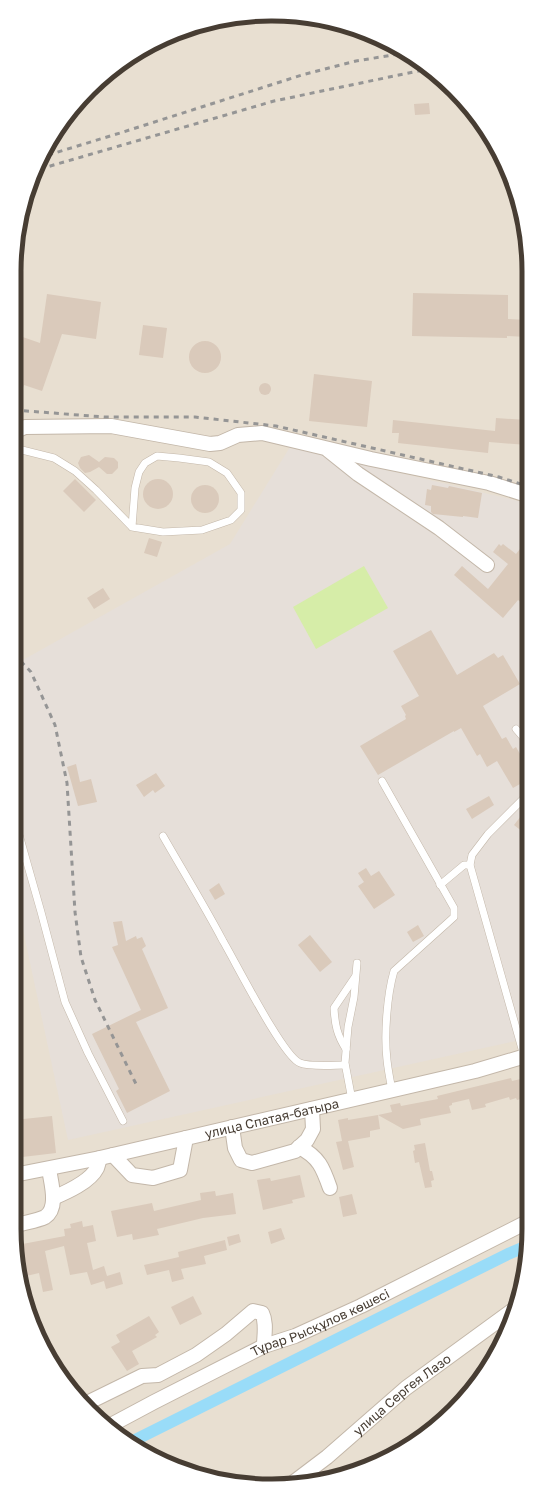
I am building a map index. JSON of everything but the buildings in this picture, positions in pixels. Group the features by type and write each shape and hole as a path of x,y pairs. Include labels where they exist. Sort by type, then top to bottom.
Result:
{"street":[{"path":"21,429 25,428 111,426 210,444 220,443 238,435 262,433 324,448 488,483 522,493"},
{"path":"324,448 358,474 438,528 487,565"},
{"name":"улица Спатая-батыра","path":"21,1174 106,1157 352,1100 475,1071 522,1057"},
{"path":"232,1127 235,1148 241,1160 252,1163 295,1151 306,1140 313,1129 312,1109"},
{"path":"53,1198 80,1184 91,1175 106,1157 132,1175 153,1178 180,1170 186,1138"},
{"path":"299,1147 312,1153 324,1170 330,1188"},
{"path":"21,1224 45,1216 53,1207 49,1169"},
{"name":"Тұрар Рысқұлов көшесі","path":"115,1424 154,1402 264,1346 295,1336 361,1306 522,1226"},
{"path":"90,1402 142,1376 158,1375 196,1356 226,1334 253,1311 262,1313 266,1320 264,1346"},
{"name":"улица Сергея Лазо","path":"299,1477 327,1457 406,1388 507,1315"}],"lane":[{"path":"21,450 54,458 75,471 132,527 163,532 202,530 231,520 242,510 241,493 227,473 209,462 157,456 145,463 139,472 135,488 132,527"},
{"path":"516,729 522,736"},
{"path":"382,781 454,908 454,917 394,971 390,983 386,1034 386,1059 392,1090"},
{"path":"522,800 488,834 472,855 470,865 522,1042"},
{"path":"163,836 288,1053 299,1063 345,1065"},
{"path":"21,842 65,1002 88,1053 123,1120"},
{"path":"440,885 464,865 470,865"},
{"path":"352,1100 345,1065 357,963"},
{"path":"346,1048 339,1037 335,1022 334,1008 356,977"}],"shaded area":[{"path":"272,21 304,23 352,34 382,47 411,63 437,83 460,106 480,132 503,176 509,191 520,239 522,272 522,1228 520,1261 509,1309 496,1339 480,1368 449,1406 411,1437 367,1460 352,1466 320,1474 304,1477 272,1479 239,1477 191,1466 161,1453 132,1437 94,1406 63,1368 40,1324 34,1309 26,1277 22,1245 21,272 23,239 34,191 47,161 63,132 83,106 106,83 132,63 161,47 191,34 239,23"},
{"path":"290,447 522,502 522,1040 68,1140 21,921 21,661 230,544"}],"green space":[{"path":"364,566 388,608 316,649 293,607"}],"waterway":[{"path":"136,1439 521,1249"}],"railway":[{"path":"51,154 302,75 356,61 396,54"},
{"path":"44,168 274,101 421,71"},
{"path":"21,411 104,417 195,417 276,426 499,477 522,484"},
{"path":"21,661 31,672 55,725 67,783 75,912 81,957 95,1000 138,1088"}]}
